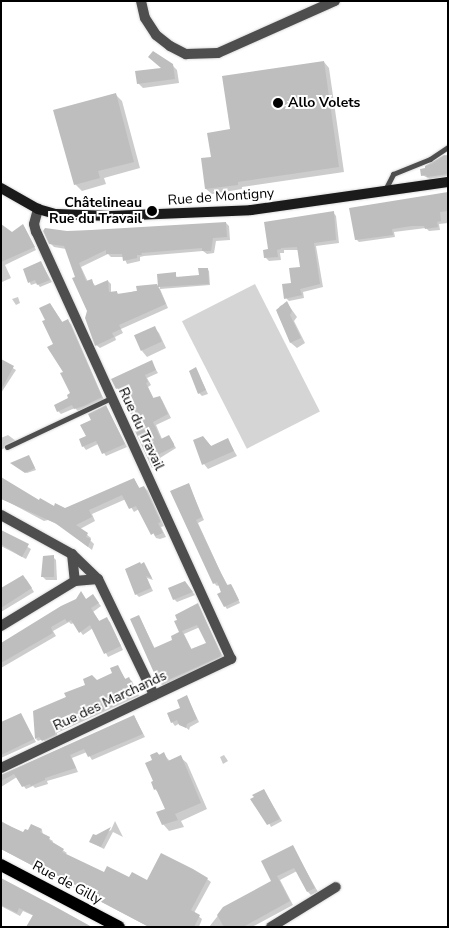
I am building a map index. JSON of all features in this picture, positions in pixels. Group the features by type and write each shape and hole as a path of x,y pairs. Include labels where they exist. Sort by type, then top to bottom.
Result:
{"main road":[{"name":"Rue de Montigny","path":"1,188 38,209 56,214 82,217 251,210 384,193 448,182"},
{"name":"Rue de Gilly","path":"1,865 119,927"}],"street":[{"path":"141,1 145,18 156,35 170,46 186,54 218,54 335,1"},
{"name":"Rue du Travail","path":"38,209 34,224 36,232 231,659"},
{"path":"1,515 72,554 98,579 154,695"},
{"path":"72,554 75,581"},
{"path":"1,626 75,581 98,579"},
{"name":"Rue des Marchands","path":"1,768 231,659"},
{"path":"271,927 336,887"}],"lane":[{"path":"384,193 393,174 430,159 448,147"},
{"path":"7,447 112,398"}],"shaded area":[{"path":"255,284 320,411 247,449 182,321"}],"building":[{"path":"153,51 173,64 175,79 137,84 135,71 161,68 148,57"},
{"name":"Allo Volets","path":"324,61 339,167 238,182 238,185 205,189 201,158 211,157 207,133 230,129 222,76"},
{"path":"116,93 134,162 98,171 100,178 74,185 53,110"},
{"path":"444,155 448,156 448,174 421,176 420,169 425,168 425,166"},
{"path":"448,192 448,211 440,212 441,221 437,222 438,227 425,229 424,226 412,226 392,229 393,235 355,240 349,208"},
{"path":"334,211 336,240 314,243 320,284 300,289 302,295 284,299 282,284 291,283 289,268 300,267 297,247 281,248 277,250 278,257 264,258 263,250 268,249 264,222"},
{"path":"226,222 227,237 213,238 211,251 202,251 202,248 141,253 142,255 137,255 137,258 123,261 122,254 106,254 106,250 79,263 86,281 92,279 94,286 108,280 109,292 117,291 117,294 137,291 136,286 157,284 166,304 119,325 121,329 112,333 114,337 95,346 85,318 87,311 72,278 75,277 64,246 49,244 43,231 45,228 67,231"},
{"path":"1,224 12,232 23,224 35,247 1,262"},
{"path":"41,261 50,280 37,285 35,280 28,283 23,269"},
{"path":"198,268 208,268 209,284 158,287 157,274 176,272 176,277 199,275"},
{"path":"287,301 292,311 290,315 301,338 290,343 276,310"},
{"path":"50,303 62,322 68,319 102,397 84,406 74,409 72,405 57,412 54,405 68,398 67,395 70,393 60,373 63,372 47,347 53,344 42,321 45,320 39,308"},
{"path":"155,326 162,342 141,351 134,335"},
{"path":"1,359 14,366 1,390"},
{"path":"152,360 156,370 145,375 148,382 146,383 153,398 160,396 168,414 153,422 161,439 169,435 174,447 157,455 161,463 152,468 135,431 138,429 118,388 116,389 111,379"},
{"path":"196,367 206,390 198,394 189,371"},
{"path":"106,405 125,444 102,454 96,441 82,447 79,439 86,436 80,425 91,420 88,414"},
{"path":"203,436 211,446 228,438 234,451 202,465 193,440"},
{"path":"29,455 35,468 25,473 10,463"},
{"path":"1,477 39,500 40,498 54,506 55,503 65,508 134,478 139,488 144,486 161,522 158,523 163,533 155,536 154,533 151,535 136,506 129,509 122,495 89,510 92,517 76,525 88,533 86,537 91,539 88,547 55,523 1,499"},
{"path":"189,483 202,517 196,520 227,585 231,584 239,600 224,607 217,594 221,592 217,582 213,584 170,491"},
{"path":"1,530 29,544 22,557 1,544"},
{"path":"54,555 54,577 41,577 43,556"},
{"path":"140,562 141,564 144,562 152,578 146,576 151,588 135,595 125,569"},
{"path":"23,575 32,588 1,608 1,588"},
{"path":"185,581 193,592 173,600 168,588"},
{"path":"81,591 86,599 93,594 99,603 91,608 99,621 107,617 121,646 104,654 90,625 79,633 71,620 67,622 65,619 51,627 53,633 1,663 1,643 61,606 76,599"},
{"path":"198,603 221,654 220,657 159,684 130,619 139,615 154,648 172,640 171,636 179,632 174,621 177,620 175,615","holes":["197,625 206,643 191,649 182,631"]},
{"path":"118,665 125,679 129,677 137,693 116,705 55,730 55,735 42,741 39,737 35,739 33,711 66,697 64,693 85,685 83,679 92,675 97,680 112,673 110,668"},
{"path":"187,695 197,719 187,724 186,728 179,725 177,720 171,723 167,713 180,708 177,700"},
{"path":"21,713 34,739 1,755 1,722"},
{"path":"134,715 143,734 88,757 84,749 70,755 76,768 45,778 45,780 31,786 30,784 22,787 14,774 1,781 1,775"},
{"path":"157,752 159,755 164,752 168,761 181,755 201,803 175,814 178,820 162,825 156,812 165,809 156,789 154,790 151,782 153,781 145,763 152,760 150,755"},
{"path":"264,789 280,819 267,825 250,799 254,797 252,795"},
{"path":"1,822 23,832 25,829 28,830 31,824 42,829 40,832 50,837 49,840 64,849 62,852 104,872 107,866 129,877 132,872 147,880 161,853 193,869 208,878 191,910 200,915 194,927 149,927 1,849"},
{"path":"111,827 101,847 89,842 93,834 96,835"},
{"path":"293,845 315,888 307,892 294,868 277,876 290,901 243,927 224,927 217,915 223,907 271,881 261,861"},
{"path":"1,878 92,927 26,927 33,915 19,908 17,913 1,905"}],"place":[{"name":"Allo Volets","path":"278,103"},
{"name":"Châtelineau Rue du Travail","path":"152,211"}]}
